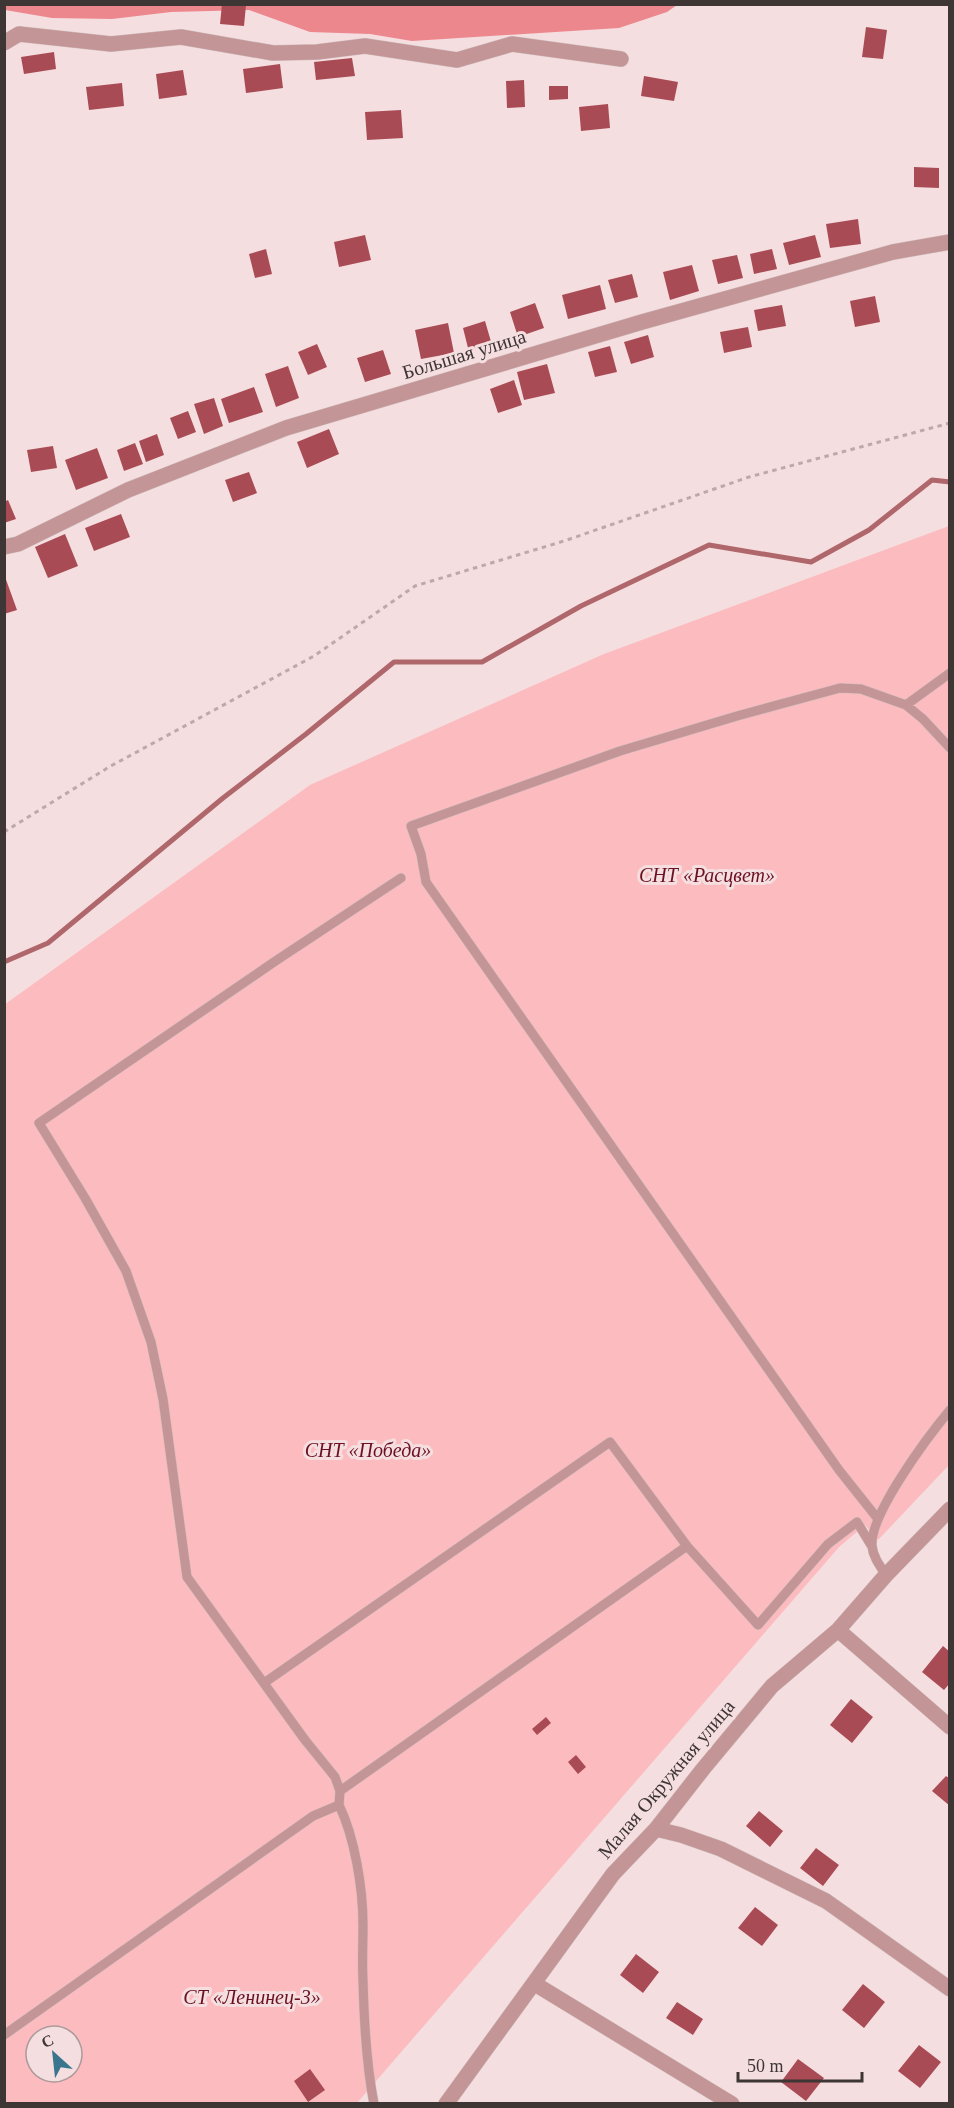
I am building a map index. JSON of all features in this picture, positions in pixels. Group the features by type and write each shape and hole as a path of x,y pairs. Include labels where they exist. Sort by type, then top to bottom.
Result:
{"street":[{"path":"4,43 20,34 111,44 181,37 273,53 317,52 365,46 457,60 512,44 621,59"},
{"name":"Большая улица","path":"4,547 18,544 128,490 286,428 642,322 847,264 893,252 950,242"},
{"name":"Малая Окружная улица","path":"451,2101 613,1874 656,1829 772,1686 838,1630 886,1575 950,1509"},
{"path":"838,1630 950,1727"},
{"path":"656,1829 681,1834 721,1849 826,1901 950,1989"},
{"path":"535,1984 732,2103"}],"lane":[{"path":"906,705 950,673"},
{"path":"878,1519 839,1470 426,882 421,854 411,826 620,751 840,688 861,689 906,705 950,748"},
{"path":"374,2103 369,2079 363,1979 363,1922 356,1862 347,1822 339,1805 340,1791 335,1777 305,1740 187,1577 165,1410 151,1342 126,1271 39,1123 401,878"},
{"path":"871,1545 878,1519 906,1470 950,1410"},
{"path":"264,1683 610,1442 687,1546 758,1625 828,1544 856,1522 886,1575"},
{"path":"340,1791 687,1546"},
{"path":"4,2035 313,1816 339,1805"}],"path":[{"path":"4,832 110,767 314,656 416,586 564,541 749,477 950,423"}],"green space":[{"name":"СНТ «Победа»","path":"949,526 949,1465 878,1540 865,1525 839,1547 357,2103 5,2103 4,1005 310,785 604,654"}],"shaded area":[{"path":"4,5 677,5 667,12 619,28 412,41 370,34 310,32 249,10 171,12 112,19 52,18 5,10"}],"building":[{"path":"222,4 246,5 244,26 220,24"},
{"path":"866,27 887,30 883,59 862,57"},
{"path":"54,52 56,69 24,74 21,57"},
{"path":"352,58 355,76 316,80 314,62"},
{"path":"280,64 283,88 246,93 243,69"},
{"path":"183,70 187,95 159,99 156,74"},
{"path":"644,76 678,82 674,101 641,96"},
{"path":"524,80 525,107 507,108 506,81"},
{"path":"122,83 124,106 89,110 86,87"},
{"path":"549,86 568,86 568,99 549,100"},
{"path":"608,104 610,128 581,131 579,107"},
{"path":"401,110 403,138 367,140 365,112"},
{"path":"914,167 939,168 939,188 914,187"},
{"path":"858,219 861,244 830,248 826,224"},
{"path":"365,235 371,260 339,267 334,242"},
{"path":"815,235 821,257 789,265 783,243"},
{"path":"266,249 272,274 255,278 249,254"},
{"path":"772,249 777,269 754,274 750,254"},
{"path":"737,255 743,278 718,284 712,260"},
{"path":"692,265 699,291 670,300 663,272"},
{"path":"632,274 638,297 615,303 608,280"},
{"path":"600,285 606,309 568,319 562,295"},
{"path":"875,296 880,322 855,327 850,301"},
{"path":"535,303 544,328 518,337 510,312"},
{"path":"782,305 786,326 758,331 754,310"},
{"path":"485,321 492,345 469,352 463,328"},
{"path":"448,323 454,353 421,359 415,330"},
{"path":"748,327 752,347 724,353 720,332"},
{"path":"648,335 654,357 631,364 624,342"},
{"path":"317,344 327,367 308,375 298,352"},
{"path":"610,346 617,372 595,377 588,352"},
{"path":"383,350 391,374 365,382 357,358"},
{"path":"547,364 555,393 524,400 517,372"},
{"path":"288,366 299,398 276,407 265,374"},
{"path":"514,380 522,405 498,413 490,389"},
{"path":"254,387 263,412 229,423 221,399"},
{"path":"214,398 223,426 204,434 194,404"},
{"path":"188,411 196,432 178,439 170,418"},
{"path":"329,429 339,454 307,468 297,442"},
{"path":"157,434 164,455 146,462 139,441"},
{"path":"135,443 143,464 124,471 117,450"},
{"path":"53,446 57,468 31,472 27,450"},
{"path":"97,448 108,478 76,490 65,460"},
{"path":"249,472 257,493 233,502 225,480"},
{"path":"8,500 16,519 4,523 4,502"},
{"path":"121,514 130,537 94,551 85,528"},
{"path":"65,534 78,566 48,578 35,547"},
{"path":"4,574 17,610 4,614"},
{"path":"943,1646 950,1652 950,1683 944,1690 922,1672"},
{"path":"851,1699 873,1717 852,1743 830,1725"},
{"path":"546,1717 551,1723 537,1735 532,1729"},
{"path":"576,1755 586,1767 578,1774 568,1762"},
{"path":"946,1776 950,1779 950,1806 932,1791"},
{"path":"759,1811 783,1831 770,1847 746,1826"},
{"path":"816,1848 839,1865 823,1886 800,1868"},
{"path":"755,1907 778,1925 762,1946 738,1928"},
{"path":"636,1954 659,1972 643,1993 620,1975"},
{"path":"863,1984 885,2002 864,2028 842,2010"},
{"path":"677,2002 703,2019 693,2035 666,2018"},
{"path":"919,2045 941,2062 920,2088 898,2071"},
{"path":"798,2059 824,2078 806,2101 781,2082"},
{"path":"310,2069 325,2090 308,2102 294,2081"}],"waterway":[{"path":"4,962 48,943 223,798 394,662 482,662 581,606 709,545 811,562 869,530 932,480 950,482"}],"park label":[{"name":"СНТ «Расцвет»","path":"707,875"},
{"name":"СТ «Ленинец-3»","path":"252,1997"}]}
